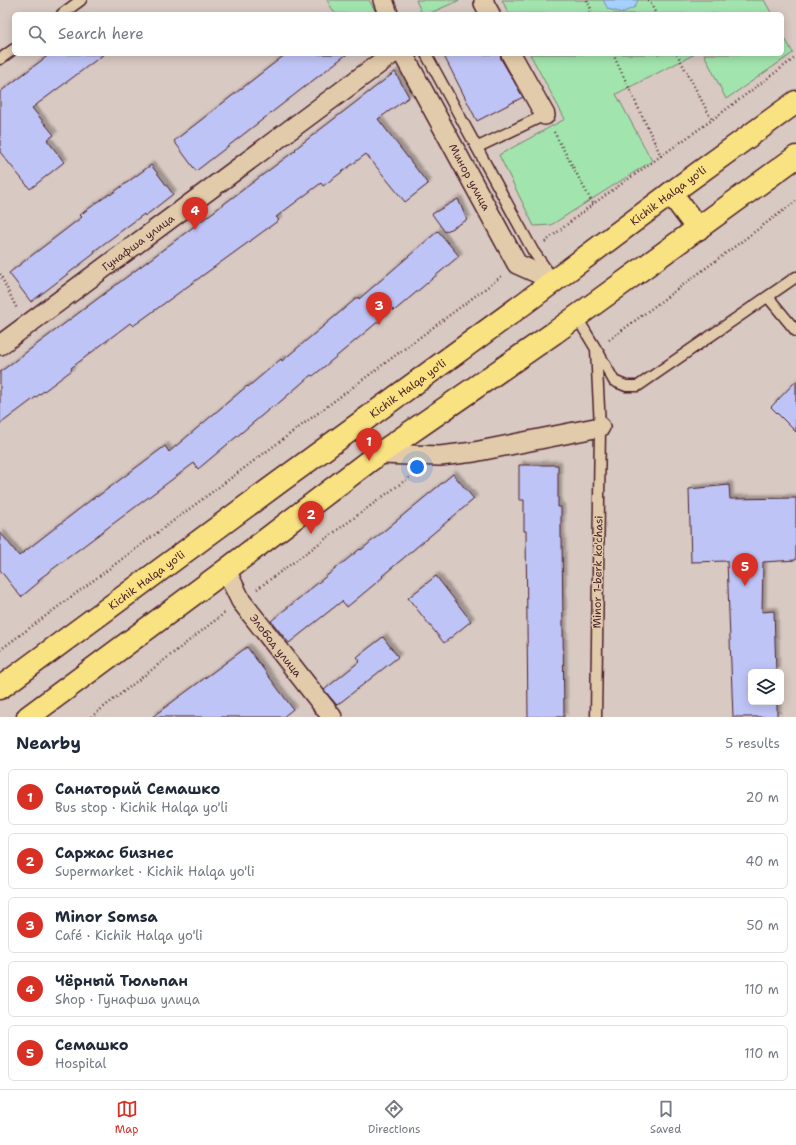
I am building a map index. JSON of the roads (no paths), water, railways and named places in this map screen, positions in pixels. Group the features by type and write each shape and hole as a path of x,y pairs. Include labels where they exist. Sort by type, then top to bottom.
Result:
{"highway":[{"name":"Kichik Halqa yo'li","path":"0,688 284,478 555,281 671,193 796,102"},
{"path":"28,717 379,454 576,316 796,157"},
{"path":"671,193 698,229"}],"street":[{"path":"383,0 387,12"},
{"path":"484,0 489,12"},
{"name":"Гунафша улица","path":"0,345 389,56"},
{"name":"Минор улица","path":"404,56 517,264 555,281"},
{"path":"512,56 545,115"},
{"path":"379,454 440,456 474,452 600,427"},
{"name":"Элобод улица","path":"226,570 241,601 332,717"}],"lane":[{"path":"65,12 82,0"},
{"path":"0,59 12,50"},
{"path":"427,56 478,147 533,251 555,281"},
{"path":"478,147 545,115"},
{"path":"596,349 614,381 626,386 638,386 796,277"},
{"path":"768,297 796,331"},
{"name":"Minor 1-berk ko'chasi","path":"576,316 596,349 600,427 596,717"}],"water":[{"path":"603,0 638,0 635,7 624,12 608,9"}],"place":[{"name":"Чёрный Тюльпан","path":"195,230"},
{"name":"Minor Somsa","path":"379,325"},
{"name":"Санаторий Семашко","path":"369,461"},
{"name":"Саржас бизнес","path":"311,534"},
{"name":"Семашко","path":"745,586"}]}
